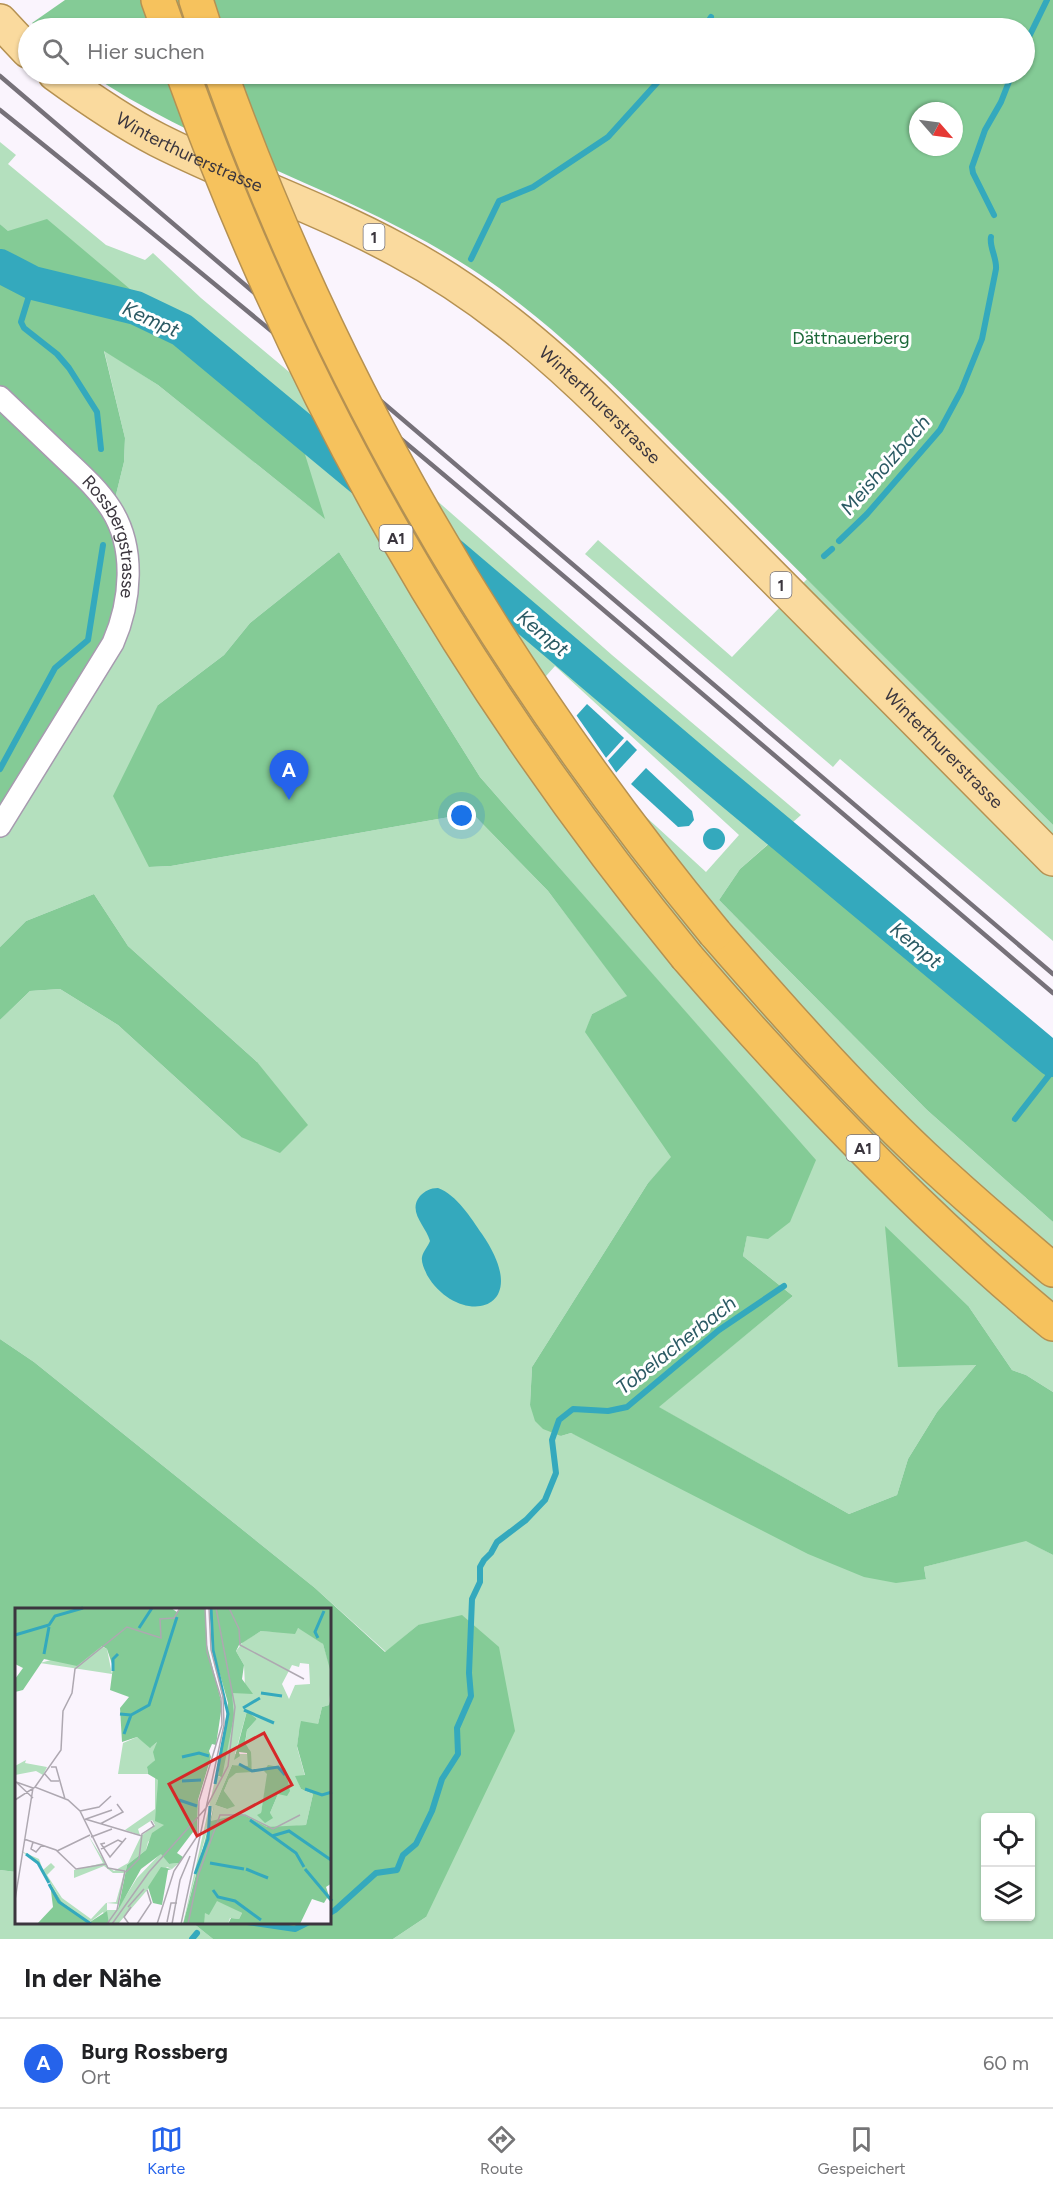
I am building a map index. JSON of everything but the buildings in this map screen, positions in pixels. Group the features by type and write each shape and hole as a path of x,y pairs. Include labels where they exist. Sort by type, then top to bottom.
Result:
{"highway":[{"path":"196,0 202,18"},
{"name":"A1","path":"187,84 223,178 276,303 344,442 393,533 451,631 537,761 624,878 687,957 754,1034 861,1146 972,1254 1053,1324"},
{"name":"A1","path":"225,84 308,289 357,389 424,515 487,620 560,732 652,856 715,933 816,1047 887,1120 961,1190 1053,1270"}],"main road":[{"path":"0,21 18,40"},
{"name":"Winterthurerstrasse","path":"69,84 101,107 158,140 386,243 450,279 504,317 608,410 1053,859"}],"street":[{"name":"Rossbergstrasse","path":"0,397 83,476 106,502 119,525 124,542 128,578 124,612 113,643 0,826"}],"green space":[{"name":"Dättnauerberg","path":"65,0 1053,0 1053,825 634,405 539,319 470,268 424,241 377,216 183,127 106,84 1035,84 1035,18 39,18"},
{"path":"0,142 16,155 8,164 106,245 145,260 153,253 201,298 387,454 612,655 801,815 740,869 719,900 927,1110 1053,1222 1053,1392 1026,1375 1012,1370 969,1307 898,1366 976,1365 937,1412 908,1459 897,1495 849,1514 658,1407 793,1296 743,1256 747,1235 815,1160 480,777 339,552 250,623 224,655 158,705 149,867 171,866 472,813 548,891 628,996 592,1014 586,1032 672,1157 648,1183 532,1367 530,1405 561,1436 571,1433 926,1579 924,1567 1026,1540 1053,1555 1053,1939 393,1939 426,1917 418,1625 386,1652 315,1588 34,1362 0,1339 0,1020 30,991 60,989 118,1025 241,1137 257,1062 128,946 94,894 26,921 0,947 0,826 112,511 124,462 125,438 104,350 158,385 324,518 0,224","holes":["555,666 739,835 706,872 522,703"]},
{"path":"47,219 156,311 303,448 325,519 158,385 104,351 125,438 124,462 112,511 127,597 0,826 0,224 8,231"},
{"path":"598,540 732,657 807,579 1053,825 1053,941 840,759 833,767 585,554"},
{"path":"339,552 480,777 816,1160 790,1222 768,1239 747,1236 743,1256 793,1296 659,1407 849,1514 897,1495 908,1459 937,1412 976,1365 898,1367 885,1226 969,1307 1012,1370 1026,1375 1053,1392 1053,1555 1026,1541 924,1567 926,1579 896,1583 864,1577 808,1554 571,1433 561,1436 543,1429 535,1421 530,1405 532,1367 648,1183 671,1157 585,1032 592,1014 627,996 548,891 472,813 171,866 149,867 113,796 158,705 224,655 250,623"},
{"path":"772,841 1053,1053 1053,1222 927,1110 719,900 740,869"},
{"path":"94,894 128,946 257,1062 308,1125 280,1153 241,1137 118,1025 60,989 30,991 0,1020 0,947 26,921"},
{"path":"0,1339 34,1362 315,1588 385,1652 418,1625 462,1615 499,1647 515,1731 426,1917 393,1939 213,1939 194,1924 332,1924 332,1608 15,1608 15,1872 0,1870"},
{"path":"0,1870 15,1872 15,1924 194,1924 213,1939 0,1939"}],"water":[{"path":"587,704 624,738 605,759 568,725"},
{"path":"627,740 637,750 613,776 602,767"},
{"path":"646,768 692,811 694,820 689,826 678,827 631,784"},
{"path":"714,828 722,831 725,839 722,847 714,850 706,847 703,839 706,831"},
{"path":"438,1188 445,1191 463,1208 482,1234 497,1261 501,1282 497,1296 487,1304 473,1306 456,1302 441,1292 424,1269 422,1257 430,1241 416,1213 417,1202 426,1191"}],"pier":[{"path":"565,699 618,775 614,779 554,711"}],"waterway":[{"name":"Meisholzbach","path":"1035,25 1047,0"},
{"path":"471,259 499,201 533,187 608,137 656,84"},
{"name":"Meisholzbach","path":"994,215 972,167 985,130 1008,84"},
{"name":"Meisholzbach","path":"839,541 867,514 940,430 961,391 982,339 996,269 991,237"},
{"name":"Kempt","path":"0,266 33,283 136,308 182,330 1053,1060"},
{"path":"33,283 21,322 24,328 57,354 69,368 97,412 101,449"},
{"path":"0,769 55,668 88,640 103,545"},
{"name":"Meisholzbach","path":"824,556 832,549"},
{"name":"Tobelacherbach","path":"1015,1119 1053,1070"},
{"name":"Tobelacherbach","path":"332,1912 376,1873 397,1870 403,1855 416,1844 432,1811 442,1779 458,1754 457,1728 471,1696 469,1673 472,1599 480,1582 480,1567 497,1542 526,1520 545,1500 556,1473 552,1440 559,1420 573,1409 608,1411 627,1407 719,1330 784,1286"},
{"name":"Tobelacherbach","path":"261,1924 295,1929 305,1924"},
{"name":"Tobelacherbach","path":"192,1939 197,1933"}],"railway":[{"path":"0,76 1053,974"},
{"path":"0,110 398,437 1053,993"}],"place":[{"name":"Burg Rossberg","path":"289,800"}]}
